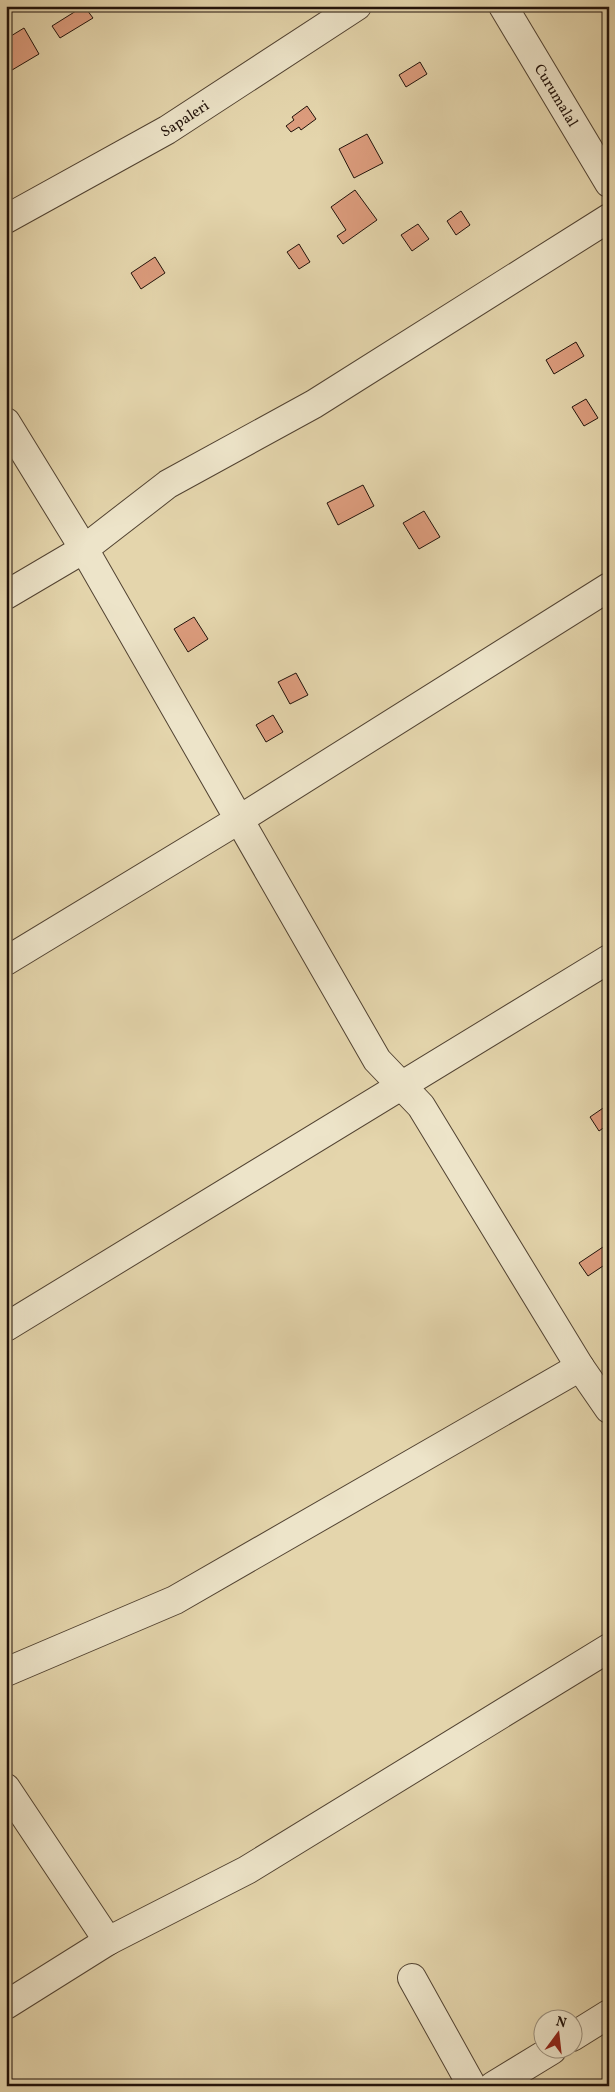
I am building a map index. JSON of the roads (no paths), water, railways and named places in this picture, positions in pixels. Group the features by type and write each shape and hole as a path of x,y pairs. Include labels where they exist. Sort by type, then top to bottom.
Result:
{"street":[{"name":"Sapaleri","path":"6,219 167,130 357,6"},
{"name":"Curumalal","path":"504,6 609,183"},
{"path":"6,595 84,549 168,484 314,404 609,218"},
{"path":"6,422 84,549 240,818 377,1060 421,1106 580,1367 609,1409"},
{"path":"6,961 240,818 609,587"},
{"path":"6,1327 609,959"},
{"path":"6,1672 175,1600 580,1367"},
{"path":"6,2005 108,1942 247,1870 609,1648"},
{"path":"6,1788 108,1942"},
{"path":"412,1978 472,2086"},
{"path":"582,2031 609,2014"},
{"path":"493,2086 536,2060"}]}
